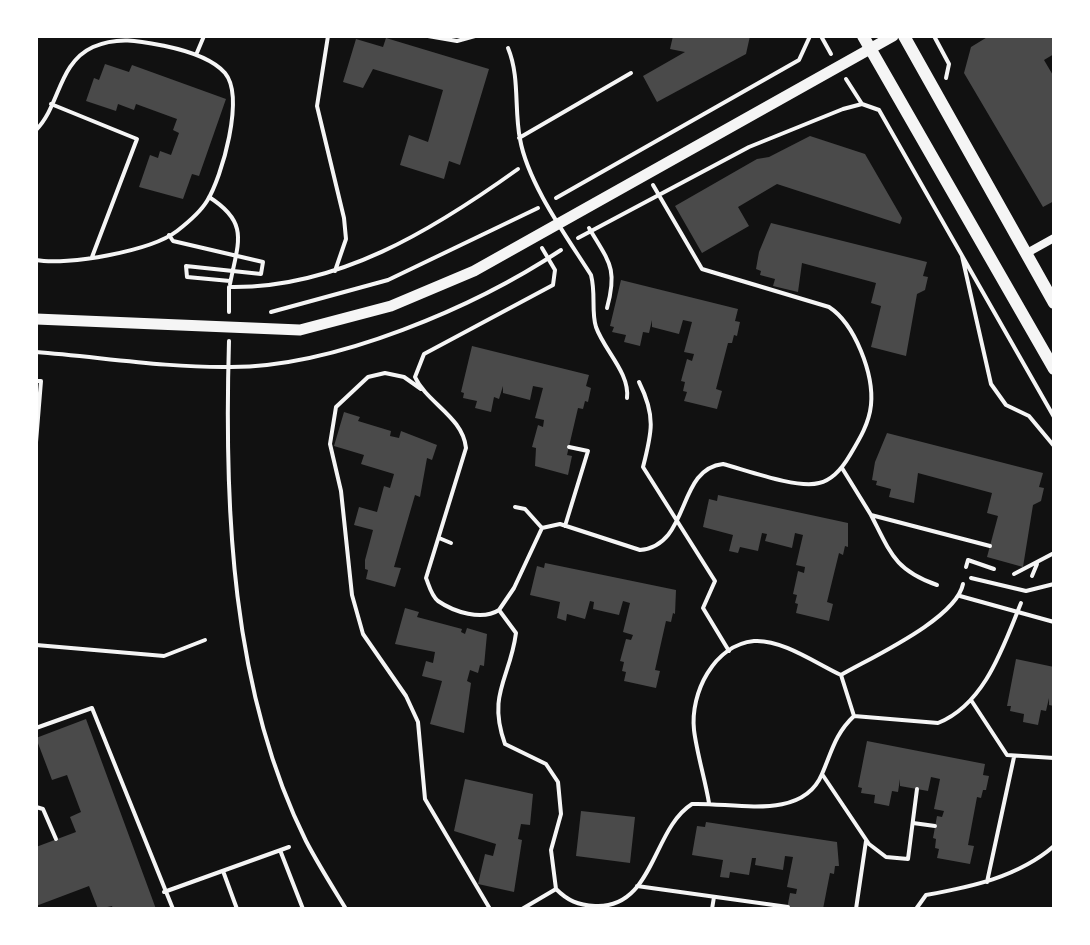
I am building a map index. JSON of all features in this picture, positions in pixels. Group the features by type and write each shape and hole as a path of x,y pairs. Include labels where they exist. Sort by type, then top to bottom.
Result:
{"main road":[{"path":"863,36 1054,369"},
{"path":"904,36 1054,303"}],"street":[{"path":"36,319 229,320 300,330 391,306 474,271 893,36"},
{"path":"1027,253 1054,238"}],"lane":[{"path":"508,48 519,103 519,138 527,163 559,224 591,275 597,296 596,326 625,381 627,398"},
{"path":"519,138 631,73"},
{"path":"971,578 1026,591 1054,584"}],"path":[{"path":"196,55 204,36"},
{"path":"328,36 317,106 344,218 346,239 335,271"},
{"path":"428,36 457,41 475,36"},
{"path":"934,36 949,64"},
{"path":"36,130 68,68 92,47 125,38 196,55 225,73 235,98 228,143 209,197 176,233 121,252 58,264 36,260"},
{"path":"51,104 137,139 92,257"},
{"path":"862,104 879,110 1054,417"},
{"path":"169,235 173,241 263,262 261,274 186,266 187,277 230,284 299,281 358,264 457,213 527,163"},
{"path":"542,528 565,526 640,550 662,543 677,521 700,473 709,465 723,464 806,484 820,483 842,468 865,429 871,406 866,370 842,315 829,307 702,269 647,175"},
{"path":"209,197 228,209 239,230 230,284 229,320 234,573 246,659 288,798 305,840 346,909"},
{"path":"580,213 613,267 614,281 605,316"},
{"path":"421,389 415,377 424,354 553,285 555,270 536,237"},
{"path":"961,253 991,384 1006,405 1029,416 1054,446"},
{"path":"490,909 425,799 418,722 406,696 363,634 352,595 341,491 330,444 336,407 368,377 385,373 404,377 421,389 465,437 466,448 426,578 438,600 475,615 489,617 499,610 514,588 542,528"},
{"path":"36,381 41,381 36,442"},
{"path":"639,381 648,400 653,428 643,467 715,581 703,608 729,651"},
{"path":"565,526 588,451 569,447"},
{"path":"842,468 896,563 910,576 937,585"},
{"path":"515,507 525,509 542,528"},
{"path":"871,515 990,546"},
{"path":"438,537 451,543"},
{"path":"968,560 1016,574 1054,553"},
{"path":"841,675 914,633 960,596 1054,622"},
{"path":"499,610 516,633 513,654 504,670 497,722 505,744 546,764 558,782 561,814 551,850 556,889 565,899 580,905 602,907 619,902 637,886 683,810 692,804 780,805 805,797 822,774 840,729 854,716 938,723 971,700 992,667 1017,612"},
{"path":"36,645 164,656 205,640"},
{"path":"709,803 694,727 696,705 714,662 729,651 755,641 781,647 841,675 854,716"},
{"path":"971,700 1001,748 1014,757 1054,758"},
{"path":"36,728 92,708 173,909"},
{"path":"987,882 1014,757"},
{"path":"822,774 866,839 886,857 908,859 917,789"},
{"path":"36,807 43,809 48,816 56,839"},
{"path":"913,823 935,826"},
{"path":"856,909 866,839"},
{"path":"916,909 926,895 987,882 1042,856 1054,846"},
{"path":"164,892 289,847"},
{"path":"280,850 303,909"},
{"path":"223,871 237,909"},
{"path":"637,886 788,907"},
{"path":"522,909 556,889"},
{"path":"712,909 714,897"}],"building":[{"path":"673,36 750,36 746,54 657,102 643,76 685,52 670,49"},
{"path":"989,36 1054,36 1054,54 1044,60 1054,77 1054,201 1043,207 964,73 971,47"},
{"path":"386,38 489,69 460,165 449,161 444,179 400,165 409,135 428,142 443,90 373,69 363,88 343,82 356,39 383,47"},
{"path":"105,64 129,72 132,65 226,99 199,176 192,174 183,199 139,187 150,155 158,158 160,151 171,155 179,133 173,130 177,119 136,104 134,110 118,104 116,111 86,101 94,78 99,80"},
{"path":"810,136 865,154 902,218 900,224 777,184 738,207 749,226 702,253 675,206 757,159 769,157"},
{"path":"771,223 927,262 923,276 928,277 925,290 917,294 906,356 871,347 881,306 871,303 876,283 802,263 798,292 773,286 775,279 760,275 761,271 756,269 759,252"},
{"path":"621,280 738,309 735,321 740,322 737,336 734,335 732,343 728,343 716,389 722,391 717,409 684,401 687,392 683,391 685,382 681,381 687,359 692,361 694,354 684,352 692,322 683,320 679,334 652,327 652,320 649,333 643,332 640,346 624,342 626,335 612,332 614,327 610,326"},
{"path":"472,346 589,375 586,386 591,388 588,402 585,401 583,409 578,408 567,455 572,456 568,475 535,466 536,448 532,447 538,425 543,427 544,420 535,418 543,388 533,386 530,400 503,393 503,386 499,399 494,397 491,412 475,408 477,401 463,398 464,393 461,392"},
{"path":"344,412 360,417 358,421 391,431 390,436 399,438 401,431 437,445 432,460 427,458 420,497 415,495 394,567 401,568 395,587 366,579 368,570 365,569 365,560 373,530 354,525 359,507 377,512 384,486 390,488 394,474 361,464 364,455 334,446"},
{"path":"887,433 1043,473 1039,487 1044,488 1041,501 1033,505 1023,567 987,557 998,516 987,513 992,493 918,473 914,503 889,497 891,489 876,485 877,481 872,480 875,462"},
{"path":"718,495 848,523 848,547 845,546 843,555 839,553 827,602 833,604 829,621 796,613 797,595 793,594 798,571 804,573 805,567 796,565 803,535 795,533 792,548 765,541 767,534 762,533 758,551 740,547 738,553 729,551 733,535 703,527 709,499 717,501"},
{"path":"545,563 676,590 675,614 671,622 666,621 655,670 660,671 656,688 624,681 624,662 620,661 626,639 631,640 633,635 623,632 630,603 623,601 619,615 593,609 594,602 590,601 585,619 567,614 566,621 557,618 560,602 530,595 537,566 544,568"},
{"path":"405,608 419,612 417,617 462,629 461,632 465,634 467,628 487,634 484,666 480,665 478,673 470,670 467,681 471,683 464,733 430,724 442,681 422,676 426,661 433,663 435,652 395,644"},
{"path":"1016,659 1054,667 1054,706 1049,705 1049,698 1046,711 1041,710 1038,725 1023,722 1024,714 1010,711 1011,706 1007,706"},
{"path":"86,719 156,909 113,909 112,906 98,909 89,886 36,906 36,847 76,832 70,817 81,812 67,775 52,780 36,738"},
{"path":"867,741 985,764 983,775 989,776 986,790 983,790 981,798 977,797 968,845 974,846 970,864 937,858 939,849 935,848 936,839 933,838 937,816 942,817 944,811 934,809 940,779 931,777 928,791 900,786 900,779 898,792 892,791 889,806 874,803 875,795 861,793 862,788 858,787"},
{"path":"465,779 533,794 530,825 521,824 518,839 522,840 514,892 478,884 485,854 493,856 496,844 454,831"},
{"path":"581,811 635,817 630,863 576,856"},
{"path":"706,822 837,842 839,866 835,866 834,874 830,873 823,909 787,909 790,893 796,894 797,889 787,887 793,857 785,856 783,870 755,865 756,858 752,858 749,875 730,872 729,878 720,877 723,860 692,855 697,826 705,827"}]}
